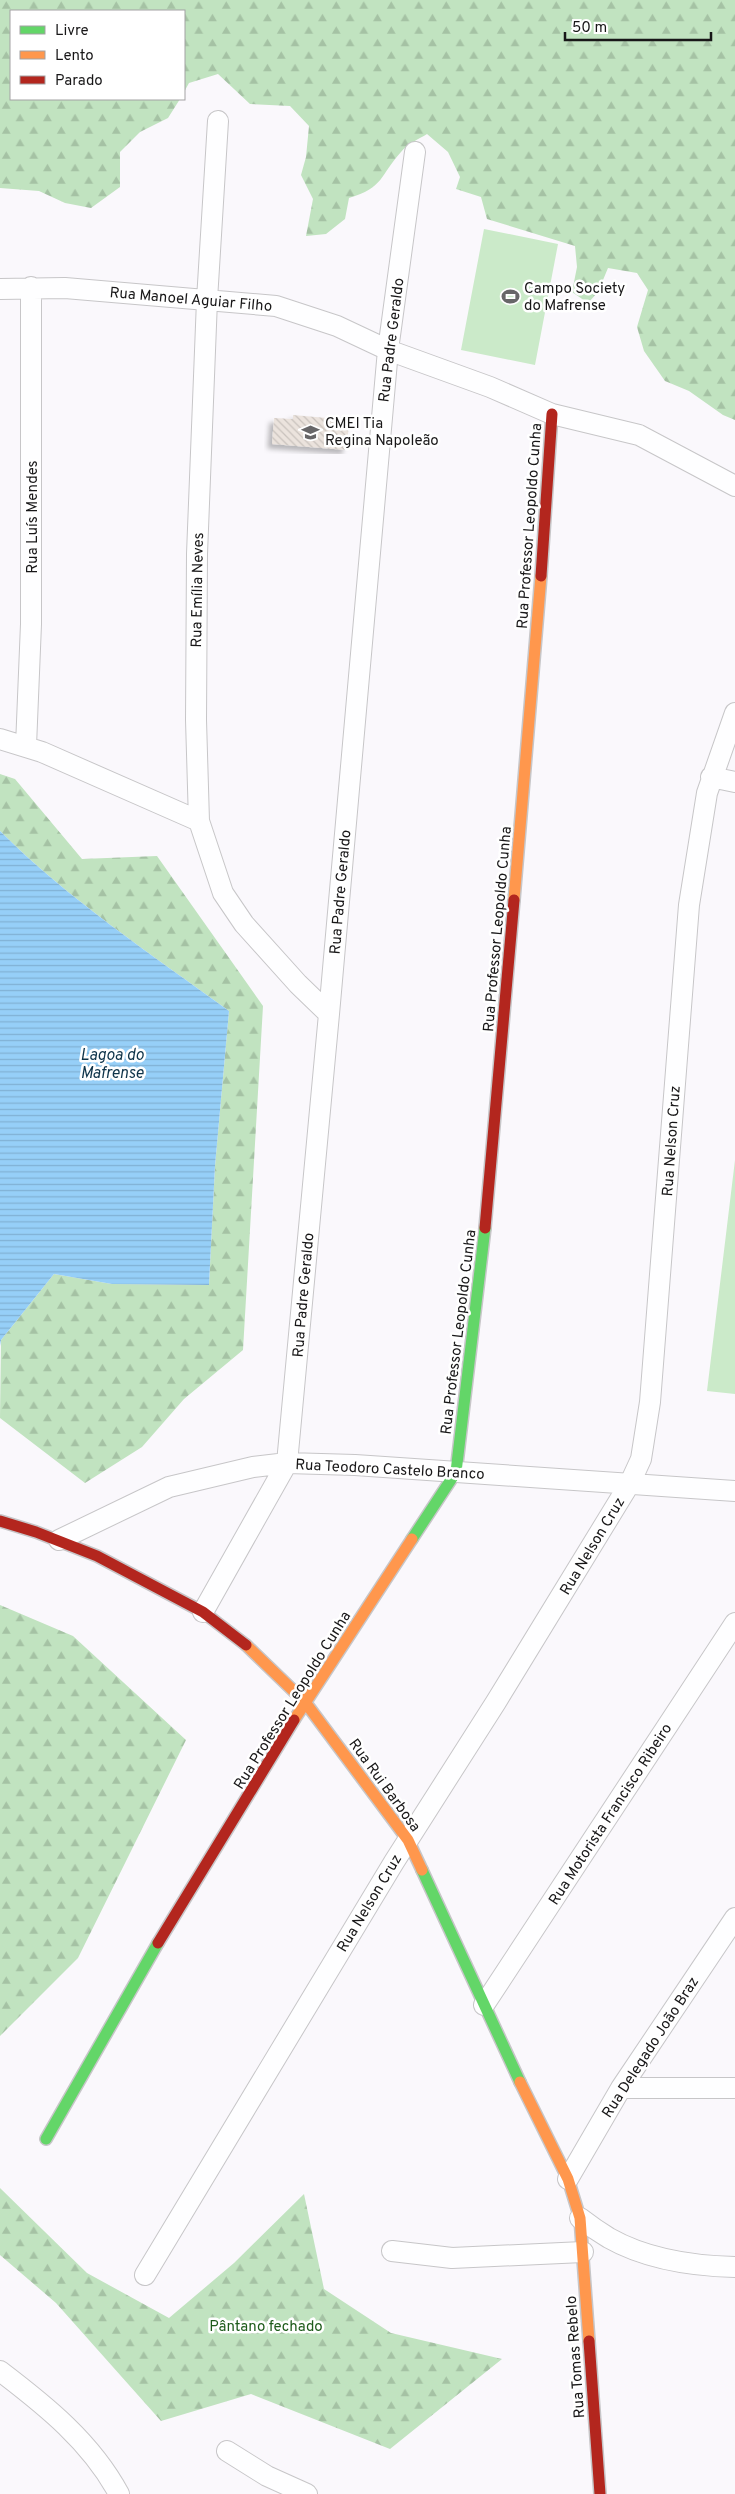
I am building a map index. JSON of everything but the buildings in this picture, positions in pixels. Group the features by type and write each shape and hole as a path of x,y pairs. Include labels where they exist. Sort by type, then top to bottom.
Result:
{"street":[{"name":"Rua Emília Neves","path":"218,121 207,300 197,554 196,720 199,821 223,893 244,924 330,1014"},
{"name":"Rua Padre Geraldo","path":"203,1612 287,1463 330,1014 388,350 416,152"},
{"name":"Rua Manoel Aguiar Filho","path":"0,289 32,287 276,306 337,326 388,350 490,387 552,414 638,434 735,486"},
{"name":"Rua Luís Mendes","path":"26,746 31,614 32,287"},
{"name":"Rua Professor Leopoldo Cunha","path":"46,2139 134,1982 306,1702 456,1472 492,1165 536,644 552,414"},
{"name":"Rua Nelson Cruz","path":"145,2276 408,1840 496,1702 630,1483 641,1459 646,1436 689,905 698,836 711,777 735,713"},
{"path":"0,740 26,746 199,821"},
{"path":"711,777 735,782"},
{"name":"Rua Teodoro Castelo Branco","path":"59,1540 168,1488 233,1471 287,1463 456,1472 735,1491"},
{"name":"Rua Rui Barbosa","path":"0,1521 59,1540 144,1580 203,1612 250,1648 306,1702 408,1840 484,2005 568,2179 580,2218"},
{"name":"Rua Motorista Francisco Ribeiro","path":"484,2005 735,1623"},
{"name":"Rua Delegado João Braz","path":"568,2179 621,2088 735,1918"},
{"path":"621,2088 735,2088"},
{"path":"580,2218 608,2238 638,2251 679,2262 735,2267"},
{"name":"Rua Tomas Rebelo","path":"580,2218 600,2494"},
{"path":"392,2251 452,2258 583,2252"},
{"path":"0,2371 51,2411 74,2433 92,2452 119,2494"},
{"path":"227,2451 267,2476 307,2494"}],"green space":[{"path":"0,0 735,0 735,420 723,415 689,391 665,381 644,351 637,327 648,290 637,273 608,268 598,292 588,303 572,292 577,267 575,246 487,219 481,197 456,189 460,177 448,152 427,134 404,149 380,180 369,190 349,198 345,219 326,234 306,236 313,199 301,175 306,157 309,126 290,106 250,104 218,74 189,83 185,90 185,10 10,10 10,100 179,100 168,118 140,132 120,152 120,187 91,208 65,203 39,191 0,188"},
{"name":"Campo Society do Mafrense","path":"484,229 558,244 535,365 461,350"},
{"path":"0,774 15,779 82,859 157,856 263,1006 243,1350 184,1399 142,1447 85,1483 0,1418 1,1340 54,1274 112,1284 209,1285 215,1166 229,1011 82,903 26,856 0,831"},
{"path":"735,1160 735,1394 707,1391"},
{"path":"0,1605 73,1636 186,1740 78,1958 0,2036"},
{"name":"Pântano fechado","path":"0,2188 87,2273 169,2318 234,2263 304,2194 324,2289 391,2333 502,2359 390,2449 251,2394 161,2421 56,2303 0,2255"}],"water":[{"name":"Lagoa do Mafrense","path":"0,831 26,856 82,903 229,1011 215,1166 209,1285 112,1284 54,1274 1,1340 0,1346"}],"traffic: fast":[{"path":"412,1539 456,1472 485,1228"},
{"path":"422,1870 520,2082"},
{"path":"46,2139 158,1943"}],"traffic: slow":[{"path":"514,900 541,576"},
{"path":"294,1720 412,1539"},
{"path":"246,1645 305,1702 408,1840 422,1870"},
{"path":"520,2082 568,2179 580,2218 589,2341"}],"traffic: jam":[{"path":"541,576 552,414"},
{"path":"485,1228 514,900"},
{"path":"0,1521 36,1532 97,1556 203,1612 246,1645"},
{"path":"158,1943 294,1720"},
{"path":"589,2341 600,2494"}],"place":[{"name":"Campo Society do Mafrense","path":"510,297"},
{"name":"CMEI Tia Regina Napoleão","path":"311,432"}]}
